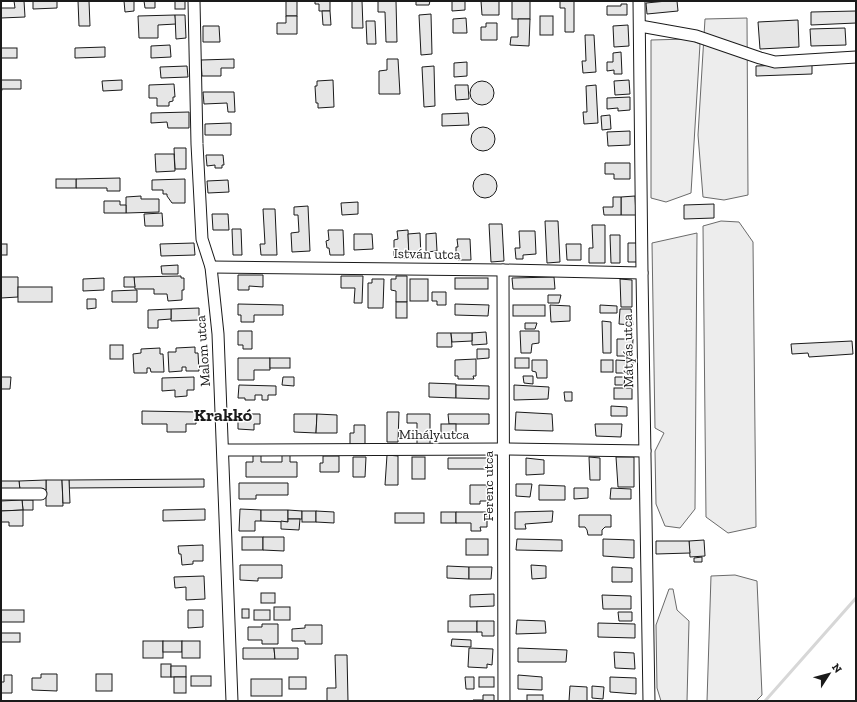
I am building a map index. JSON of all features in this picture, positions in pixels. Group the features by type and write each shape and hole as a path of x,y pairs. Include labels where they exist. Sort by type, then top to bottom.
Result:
{"street":[{"name":"Malom utca","path":"194,1 197,144 202,239 211,267 218,334 232,701"},
{"name":"Mátyás utca","path":"639,1 649,701"},
{"path":"640,26 696,36 775,62 856,57"},
{"name":"István utca","path":"211,267 642,273"},
{"name":"Ferenc utca","path":"503,270 504,701"},
{"name":"Mihály utca","path":"223,450 503,449 645,451"},
{"path":"1,494 41,494"}],"shaded area":[{"path":"747,18 748,195 724,200 703,197 698,135 705,19"},
{"path":"688,39 700,44 691,193 666,202 651,198 651,40"},
{"path":"721,221 739,222 753,242 756,527 728,533 706,517 703,226"},
{"path":"697,233 695,509 680,528 665,526 656,504 655,451 664,433 655,428 652,243"},
{"path":"735,575 757,581 762,695 756,701 707,701 711,576"},
{"path":"669,589 673,589 677,610 689,621 687,701 661,701 657,688 656,625"}],"building":[{"path":"14,1 24,1 25,17 1,18 1,8 15,8"},
{"path":"33,1 57,1 57,8 33,9"},
{"path":"78,1 89,1 90,26 79,26"},
{"path":"124,1 134,1 134,11 125,12"},
{"path":"144,1 155,1 155,8 145,8"},
{"path":"175,1 185,1 185,9 175,9"},
{"path":"286,1 297,1 297,16 286,16"},
{"path":"315,1 330,1 330,11 319,11 319,4 315,4"},
{"path":"352,1 362,1 363,28 352,28"},
{"path":"378,1 396,1 397,42 386,42 385,12 378,12"},
{"path":"416,1 430,1 429,5 416,5"},
{"path":"452,1 465,1 465,10 452,11"},
{"path":"481,1 499,1 499,15 482,15"},
{"path":"512,1 530,1 530,19 512,19"},
{"path":"560,1 574,1 574,32 565,32 565,8 560,8"},
{"path":"677,1 678,11 647,14 646,3"},
{"path":"621,4 627,4 627,15 607,15 607,6 621,6"},
{"path":"322,11 330,11 331,25 323,25"},
{"path":"856,11 856,23 811,25 811,12"},
{"path":"431,14 432,54 421,55 419,15"},
{"path":"175,15 176,24 158,25 158,38 139,38 138,16"},
{"path":"175,15 185,15 186,38 176,39"},
{"path":"286,16 297,16 297,34 277,34 277,23 286,23"},
{"path":"540,16 553,16 553,35 540,35"},
{"path":"466,18 467,33 453,33 453,19"},
{"path":"518,19 530,19 529,46 510,45 511,37 518,37"},
{"path":"798,20 799,47 760,49 758,22"},
{"path":"366,21 375,21 376,44 367,44"},
{"path":"486,23 497,23 497,40 481,40 481,27 486,27"},
{"path":"628,25 629,46 614,47 613,26"},
{"path":"203,26 219,26 220,42 203,42"},
{"path":"845,28 846,45 811,46 810,29"},
{"path":"585,35 594,35 596,72 583,73 582,61 586,61"},
{"path":"170,45 171,57 151,58 151,46"},
{"path":"105,47 105,57 75,58 75,48"},
{"path":"1,48 17,48 17,58 1,58"},
{"path":"621,52 622,74 614,74 614,70 607,71 607,62 613,62 613,53"},
{"path":"234,59 234,68 221,68 221,76 202,76 201,60"},
{"path":"387,59 398,59 400,94 379,94 379,71 387,70"},
{"path":"467,62 467,76 454,77 454,63"},
{"path":"812,64 812,74 756,76 756,66"},
{"path":"187,66 188,77 161,78 160,67"},
{"path":"434,66 435,106 424,107 422,67"},
{"path":"1,80 21,80 21,89 2,89 1,94"},
{"path":"122,80 122,90 103,91 102,81"},
{"path":"333,80 334,107 318,108 318,103 316,103 315,86 317,86 317,81"},
{"path":"629,80 630,94 615,95 614,81"},
{"path":"482,81 491,84 494,93 491,102 482,105 473,102 470,93 473,84"},
{"path":"174,84 175,97 173,97 173,101 169,102 169,106 157,106 157,98 149,98 149,85"},
{"path":"455,85 468,85 469,99 456,100"},
{"path":"596,85 598,123 584,124 583,112 587,112 586,86"},
{"path":"203,92 234,92 235,112 228,112 227,103 204,104"},
{"path":"630,97 630,110 618,111 618,108 607,109 607,98"},
{"path":"189,112 189,128 168,128 167,122 151,123 151,113"},
{"path":"468,113 469,125 442,126 442,114"},
{"path":"610,115 611,129 602,130 601,116"},
{"path":"231,123 231,135 205,135 205,124"},
{"path":"483,127 492,130 495,139 492,148 483,151 474,148 471,139 474,130"},
{"path":"630,131 630,145 608,146 607,132"},
{"path":"174,148 186,148 186,169 175,169"},
{"path":"155,154 174,154 175,171 156,172"},
{"path":"206,155 223,155 224,165 222,165 222,168 215,168 215,165 207,166"},
{"path":"605,163 630,163 630,179 614,179 614,174 605,174"},
{"path":"485,174 494,177 497,186 494,195 485,198 476,195 473,186 476,177"},
{"path":"120,178 120,191 107,191 107,188 76,188 76,179"},
{"path":"56,179 76,179 76,188 56,188"},
{"path":"185,179 185,203 172,203 167,194 163,194 163,190 152,190 152,180"},
{"path":"228,180 229,192 208,193 207,181"},
{"path":"141,196 141,199 159,199 159,212 126,213 126,197"},
{"path":"635,196 636,215 621,215 621,197"},
{"path":"613,197 621,197 621,215 604,215 603,207 613,207"},
{"path":"104,201 120,201 120,205 126,205 126,213 104,213"},
{"path":"358,202 358,214 342,215 341,203"},
{"path":"714,204 714,218 684,219 684,205"},
{"path":"308,206 310,251 292,252 291,233 299,232 298,215 294,215 294,207"},
{"path":"263,209 275,209 277,255 261,255 260,244 265,244"},
{"path":"162,213 163,226 145,226 144,214"},
{"path":"212,214 228,214 229,230 213,230"},
{"path":"545,221 558,221 560,262 547,263"},
{"path":"489,224 502,224 504,261 491,262"},
{"path":"592,225 605,225 605,263 589,263 589,248 593,248"},
{"path":"232,229 241,229 242,255 233,255"},
{"path":"328,230 343,230 344,255 330,255 326,241 329,240"},
{"path":"408,230 409,258 394,258 394,240 398,239 397,231"},
{"path":"519,231 535,231 536,254 523,255 523,259 516,259 515,248 520,248"},
{"path":"420,233 421,257 409,258 408,234"},
{"path":"436,233 437,251 426,252 426,234"},
{"path":"354,234 372,234 373,249 354,250"},
{"path":"610,235 620,235 620,263 611,263"},
{"path":"457,239 470,239 471,260 458,260 458,256 456,256 456,247 458,247"},
{"path":"194,243 195,255 161,256 160,244"},
{"path":"628,243 637,243 638,262 628,262"},
{"path":"1,244 7,244 7,255 1,255"},
{"path":"566,244 581,244 581,260 567,260"},
{"path":"178,265 178,274 162,274 161,266"},
{"path":"238,275 263,275 263,287 249,286 249,290 238,290"},
{"path":"181,276 181,278 184,278 182,300 168,301 167,294 154,294 154,289 135,289 134,277"},
{"path":"341,276 363,276 362,303 354,303 355,288 341,288"},
{"path":"396,276 407,276 407,302 396,302 396,291 391,290 391,279 396,279"},
{"path":"1,277 18,277 18,297 1,298"},
{"path":"124,277 134,277 135,287 124,287"},
{"path":"554,277 555,289 513,289 512,278"},
{"path":"104,278 104,290 83,291 83,279"},
{"path":"455,278 488,278 488,289 455,289"},
{"path":"372,279 384,279 383,308 368,308 368,283 372,283"},
{"path":"410,279 428,279 428,301 410,301"},
{"path":"620,279 632,280 632,307 621,307"},
{"path":"18,287 52,287 52,302 18,302"},
{"path":"137,290 137,302 112,302 112,291"},
{"path":"432,292 446,292 446,305 437,305 437,301 432,301"},
{"path":"548,295 561,295 559,303 548,303"},
{"path":"87,299 96,299 96,308 87,309"},
{"path":"396,302 407,302 407,318 396,318"},
{"path":"238,304 283,305 283,315 254,315 254,322 241,322 241,315 238,315"},
{"path":"455,304 489,305 488,316 455,315"},
{"path":"513,305 545,305 545,316 513,316"},
{"path":"550,305 570,306 570,321 551,322"},
{"path":"600,305 617,306 617,313 600,313"},
{"path":"199,308 199,320 171,321 171,309"},
{"path":"171,309 171,319 158,320 158,328 148,328 148,310"},
{"path":"620,309 631,309 633,325 619,324"},
{"path":"602,321 611,322 611,353 603,353"},
{"path":"525,323 537,323 535,329 525,329"},
{"path":"238,331 252,331 252,349 243,349 243,345 238,345"},
{"path":"520,331 539,331 539,343 532,344 531,353 521,353"},
{"path":"486,332 487,344 472,345 472,333"},
{"path":"437,333 451,333 452,347 437,347"},
{"path":"451,333 472,333 472,341 452,342"},
{"path":"617,339 633,339 632,356 617,356"},
{"path":"852,341 853,354 809,357 808,353 792,354 791,344"},
{"path":"110,345 123,345 123,359 110,359"},
{"path":"195,347 195,353 198,353 199,371 186,371 186,367 182,367 182,371 169,372 168,352 176,352 176,348"},
{"path":"160,348 160,354 163,354 164,372 151,372 150,368 147,368 147,373 134,373 133,354 141,353 141,349"},
{"path":"477,349 489,349 489,358 477,359"},
{"path":"238,358 270,358 270,370 254,370 254,380 238,380"},
{"path":"270,358 290,358 290,368 270,368"},
{"path":"515,358 529,358 529,368 515,368"},
{"path":"476,359 476,376 473,376 474,379 458,379 458,376 455,376 455,360"},
{"path":"532,360 547,360 547,378 537,378 536,372 532,371"},
{"path":"601,360 613,360 613,372 601,372"},
{"path":"616,360 633,361 633,373 616,373"},
{"path":"523,376 533,376 533,384 524,383"},
{"path":"1,377 11,377 10,389 1,389"},
{"path":"194,377 194,390 187,390 187,396 175,397 175,390 162,391 162,378"},
{"path":"283,377 294,377 294,386 282,385"},
{"path":"615,377 625,377 624,385 615,385"},
{"path":"429,383 456,384 456,398 429,397"},
{"path":"239,385 276,386 276,395 268,395 268,400 262,400 262,395 255,395 255,400 245,400 245,398 238,398"},
{"path":"456,385 489,386 489,399 456,398"},
{"path":"514,385 549,387 548,399 514,400"},
{"path":"614,388 632,388 632,399 614,399"},
{"path":"564,392 572,392 572,401 565,401"},
{"path":"611,406 627,407 627,416 611,416"},
{"path":"142,411 196,412 196,424 186,424 186,432 167,432 167,424 142,424"},
{"path":"387,412 399,412 398,442 387,442"},
{"path":"516,412 552,414 553,431 515,430"},
{"path":"238,414 260,414 260,424 254,424 254,430 238,429"},
{"path":"294,414 317,414 316,433 294,432"},
{"path":"317,414 337,415 337,433 316,433"},
{"path":"407,414 430,414 430,444 417,444 417,423 407,423"},
{"path":"448,414 489,414 489,424 449,424"},
{"path":"441,424 456,424 456,438 441,438"},
{"path":"595,424 622,424 621,437 596,436"},
{"path":"354,425 365,425 365,444 350,444 350,433 354,433"},
{"path":"253,455 261,455 261,462 282,462 282,455 290,455 290,462 297,462 297,477 246,477 246,462 253,462"},
{"path":"387,455 398,456 398,485 385,485"},
{"path":"323,456 339,456 339,472 320,472 320,463 323,463"},
{"path":"353,457 366,457 365,477 353,477"},
{"path":"412,457 425,457 425,479 412,479"},
{"path":"589,457 600,458 600,480 590,480"},
{"path":"616,457 634,457 634,487 618,487"},
{"path":"448,458 491,458 490,469 448,469"},
{"path":"526,458 544,460 544,474 526,475"},
{"path":"204,479 204,487 69,488 69,480"},
{"path":"46,480 62,480 63,506 46,506"},
{"path":"46,480 46,490 20,490 19,481"},
{"path":"62,480 69,480 70,503 63,503"},
{"path":"1,481 19,481 20,490 1,490"},
{"path":"239,483 288,483 288,495 256,495 256,499 239,499"},
{"path":"516,484 532,484 530,497 516,496"},
{"path":"470,485 487,485 488,501 480,501 480,504 470,504"},
{"path":"539,485 565,486 565,500 539,500"},
{"path":"574,488 588,488 588,498 574,499"},
{"path":"611,488 631,489 631,499 610,499"},
{"path":"22,500 33,500 33,510 23,510"},
{"path":"22,500 23,510 1,511 1,501"},
{"path":"205,509 205,520 163,521 163,510"},
{"path":"240,509 261,510 261,521 255,521 255,531 239,531"},
{"path":"23,510 23,526 9,526 9,522 1,522 1,511"},
{"path":"261,510 288,510 288,522 261,521"},
{"path":"288,510 302,511 302,519 288,519"},
{"path":"302,511 316,511 316,522 302,522"},
{"path":"316,511 334,512 334,523 316,522"},
{"path":"553,511 552,522 525,524 526,529 515,529 515,512"},
{"path":"441,512 456,512 456,523 441,523"},
{"path":"456,512 487,512 487,527 480,527 481,531 471,531 471,523 456,523"},
{"path":"395,513 424,513 424,523 395,523"},
{"path":"579,515 611,515 611,527 605,527 602,530 602,535 588,535 585,527 579,527"},
{"path":"288,519 300,519 299,530 281,529 281,521 288,522"},
{"path":"242,537 263,537 263,550 242,550"},
{"path":"263,537 284,537 284,551 263,550"},
{"path":"466,539 488,539 488,555 466,555"},
{"path":"517,539 562,540 562,551 516,550"},
{"path":"603,539 634,540 634,558 603,556"},
{"path":"704,540 705,556 690,557 689,541"},
{"path":"656,541 689,541 690,553 656,554"},
{"path":"203,545 203,561 193,561 193,564 182,565 181,554 179,554 178,546"},
{"path":"702,557 702,562 694,562 694,558"},
{"path":"240,565 282,565 282,578 258,578 258,581 240,580"},
{"path":"531,565 546,566 546,578 532,579"},
{"path":"447,566 469,567 469,579 447,578"},
{"path":"469,567 492,567 491,579 469,579"},
{"path":"612,567 632,568 632,582 612,582"},
{"path":"204,576 205,599 186,600 186,587 175,588 174,577"},
{"path":"261,593 275,593 275,603 261,603"},
{"path":"494,594 494,606 470,607 470,595"},
{"path":"602,595 631,596 631,609 603,609"},
{"path":"274,607 290,607 290,620 274,620"},
{"path":"242,609 249,609 249,618 242,618"},
{"path":"1,610 24,610 24,622 1,622"},
{"path":"188,610 203,610 203,627 188,628"},
{"path":"254,610 270,610 270,620 254,620"},
{"path":"618,612 632,612 632,621 619,621"},
{"path":"517,620 545,621 546,633 516,634"},
{"path":"448,621 477,621 477,632 448,632"},
{"path":"477,621 494,621 494,636 482,636 482,632 477,632"},
{"path":"598,623 635,624 635,638 598,637"},
{"path":"262,624 278,624 278,644 262,644 262,640 248,640 248,627 262,627"},
{"path":"305,625 322,625 322,644 305,644 305,641 292,641 292,629 305,628"},
{"path":"1,633 20,633 20,642 1,642"},
{"path":"452,639 471,640 471,647 451,646"},
{"path":"143,641 163,641 163,658 143,658"},
{"path":"163,641 182,641 182,652 163,652"},
{"path":"182,641 200,641 200,658 182,658"},
{"path":"243,648 274,648 275,659 243,659"},
{"path":"274,648 298,648 298,659 275,659"},
{"path":"469,648 493,649 492,665 487,664 487,668 468,667"},
{"path":"518,648 567,650 566,662 518,662"},
{"path":"614,652 634,653 635,669 615,668"},
{"path":"335,655 347,655 348,701 327,701 327,688 336,688"},
{"path":"161,664 171,664 171,677 161,677"},
{"path":"171,666 186,666 186,677 171,677"},
{"path":"41,674 57,674 57,691 32,690 32,678 41,678"},
{"path":"96,674 112,674 112,691 96,691"},
{"path":"4,675 12,675 12,693 1,693 1,682 4,682"},
{"path":"518,675 542,677 542,690 518,689"},
{"path":"191,676 211,676 211,686 191,686"},
{"path":"174,677 186,677 186,693 174,693"},
{"path":"289,677 306,677 306,689 289,689"},
{"path":"465,677 474,677 474,689 466,689"},
{"path":"479,677 494,677 494,687 479,687"},
{"path":"610,677 636,678 636,694 610,692"},
{"path":"251,679 282,679 282,696 251,696"},
{"path":"570,686 587,687 587,701 569,701"},
{"path":"592,686 604,687 603,699 592,698"},
{"path":"483,695 494,695 494,701 473,701 483,700"},
{"path":"527,695 543,695 543,701 527,701"}],"waterway":[{"path":"765,701 856,598"}],"district":[{"name":"Krakkó","path":"223,415"}]}
